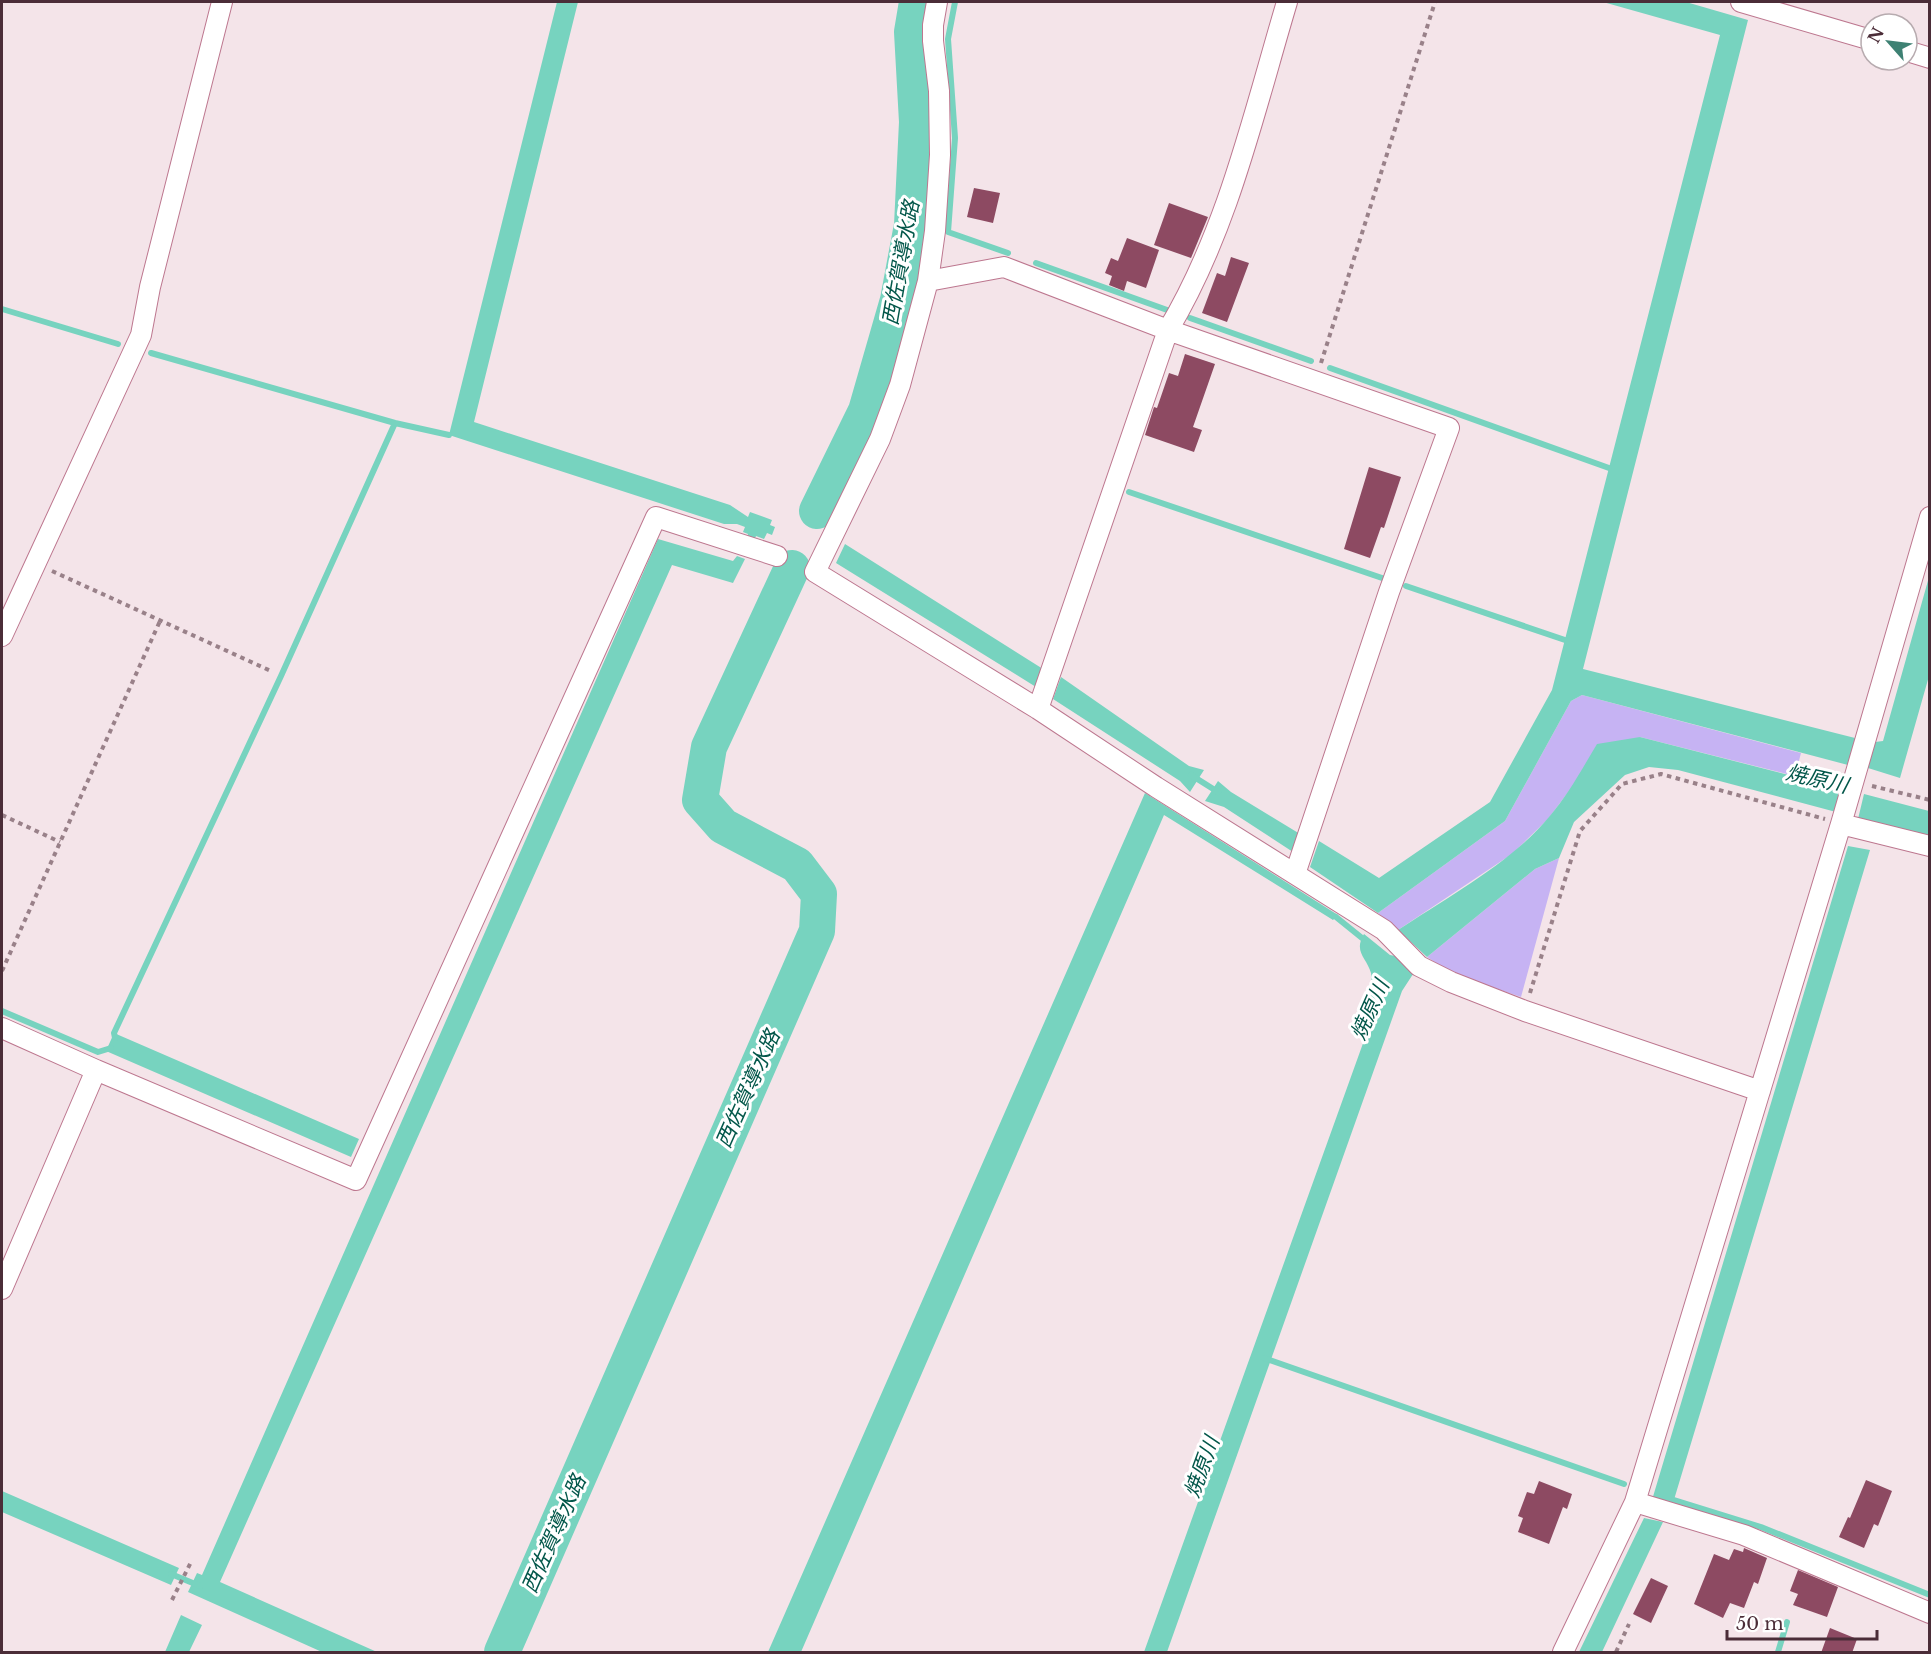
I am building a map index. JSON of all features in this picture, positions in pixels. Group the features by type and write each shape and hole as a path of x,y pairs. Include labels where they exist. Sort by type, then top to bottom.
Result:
{"street":[{"path":"2,636 141,336 150,287 222,2"},
{"path":"938,2 933,25 933,41 939,91 940,155 935,231 928,281 900,385 879,439 815,572 1044,692 1156,787 1384,930 1413,960 1451,982 1525,1011 1760,1091"},
{"path":"1044,692 1168,330 1183,305 1220,224 1287,2"},
{"path":"1744,3 1859,37"},
{"path":"928,281 1004,267 1168,330 1449,428 1389,592 1295,874"},
{"path":"2,1028 356,1180 656,517 777,556"},
{"path":"1563,1653 1635,1502 1841,824 1929,517"},
{"path":"1841,824 1929,846"},
{"path":"2,1289 96,1070"},
{"path":"1635,1502 1744,1535 1929,1613"}],"path":[{"path":"1316,381 1435,2"},
{"path":"35,564 271,671"},
{"path":"2,971 160,621"},
{"path":"1525,1011 1580,831 1622,784 1661,774 1841,824"},
{"path":"2,815 60,842"},
{"path":"172,1600 192,1560"},
{"path":"1616,1653 1629,1624"}],"shaded area":[{"path":"1582,695 1801,753 1795,776 1640,737 1572,787 1548,819 1512,854 1398,930 1378,913 1505,821 1571,701"},
{"path":"1559,858 1521,997 1453,974 1427,957 1535,869"}],"water":[{"path":"557,2 578,2 474,422 730,505 748,517 750,512 772,520 770,525 775,527 772,535 767,533 764,539 756,536 753,543 746,541 748,534 743,532 745,527 737,524 724,524 449,435"},
{"path":"1603,2 1686,2 1748,20 1583,669 1855,738 1848,765 1582,695 1571,701 1505,821 1378,913 1310,867 1319,841 1379,878 1490,802 1552,690 1720,35"},
{"path":"658,539 733,561 737,556 745,559 733,583 672,565 220,1582 377,1652 322,1652 188,1592 197,1573 202,1575"},
{"path":"845,544 1043,669 1036,687 836,563"},
{"path":"1929,577 1929,676 1900,778 1868,768 1875,742 1883,741"},
{"path":"1061,677 1189,766 1204,770 1190,792 1180,781 1053,699"},
{"path":"1640,737 1840,788 1836,812 1678,770 1649,767 1625,775 1574,822 1559,858 1535,869 1427,957 1398,930 1478,878 1517,849 1549,817 1562,800 1597,744"},
{"path":"1218,781 1231,792 1300,834 1293,852 1224,807 1205,801"},
{"path":"1145,793 1338,915 1333,920 1164,815 801,1652 768,1652"},
{"path":"1864,794 1929,811 1929,837 1858,819"},
{"path":"1848,846 1870,850 1673,1503 1652,1500"},
{"name":"焼原川","path":"1364,934 1390,955 1400,957 1415,971 1402,991 1167,1652 1144,1652 1366,1035 1371,973 1360,950"},
{"path":"114,1033 359,1139 351,1157 106,1051"},
{"path":"2,1491 179,1568 171,1585 2,1512"},
{"path":"1644,1518 1663,1522 1602,1652 1579,1652"},
{"path":"181,1615 202,1625 189,1652 165,1652"}],"building":[{"path":"974,188 1000,193 993,223 967,217"},
{"path":"1169,203 1208,217 1191,258 1154,245"},
{"path":"1127,238 1159,250 1146,288 1127,281 1124,291 1109,285 1112,276 1105,273 1111,258 1118,261"},
{"path":"1231,257 1249,263 1227,322 1202,313 1217,273 1225,276"},
{"path":"1185,354 1215,364 1193,427 1202,430 1194,452 1145,435 1169,373 1178,376"},
{"path":"1369,467 1401,477 1384,528 1381,527 1370,558 1344,549"},
{"path":"1866,1480 1892,1491 1878,1526 1874,1524 1864,1548 1839,1537 1848,1517 1850,1518"},
{"path":"1539,1481 1572,1494 1567,1509 1563,1507 1549,1544 1518,1532 1523,1518 1518,1516 1527,1492 1534,1494"},
{"path":"1744,1548 1767,1558 1758,1584 1754,1582 1744,1608 1730,1603 1723,1618 1694,1604 1714,1554 1729,1560 1734,1549 1743,1552"},
{"path":"1798,1570 1838,1587 1827,1617 1793,1605 1798,1594 1790,1591"},
{"path":"1651,1578 1668,1586 1651,1623 1633,1614"},
{"path":"1830,1628 1857,1639 1852,1653 1821,1653"}],"waterway":[{"name":"西佐賀導水路","path":"817,511 866,411 898,300 912,225 917,122 912,32 917,2"},
{"path":"955,2 948,39 955,138 948,232 1008,253"},
{"path":"1036,263 1170,311"},
{"path":"2,309 118,344"},
{"path":"1190,318 1311,361"},
{"path":"151,353 395,423 449,435"},
{"path":"1330,368 1609,468"},
{"path":"115,1038 114,1033 281,676 395,423"},
{"path":"1129,492 1385,579"},
{"name":"西佐賀導水路","path":"502,1652 817,931 819,894 797,865 723,826 700,800 709,747 792,568"},
{"path":"1406,586 1565,640"},
{"path":"1191,775 1218,792"},
{"path":"1336,917 1362,938"},
{"path":"2,1011 98,1052 111,1048"},
{"path":"1264,1358 1624,1484"},
{"path":"1674,1500 1761,1527 1930,1595"},
{"path":"171,1574 200,1586"},
{"path":"1778,1652 1787,1622"}]}
